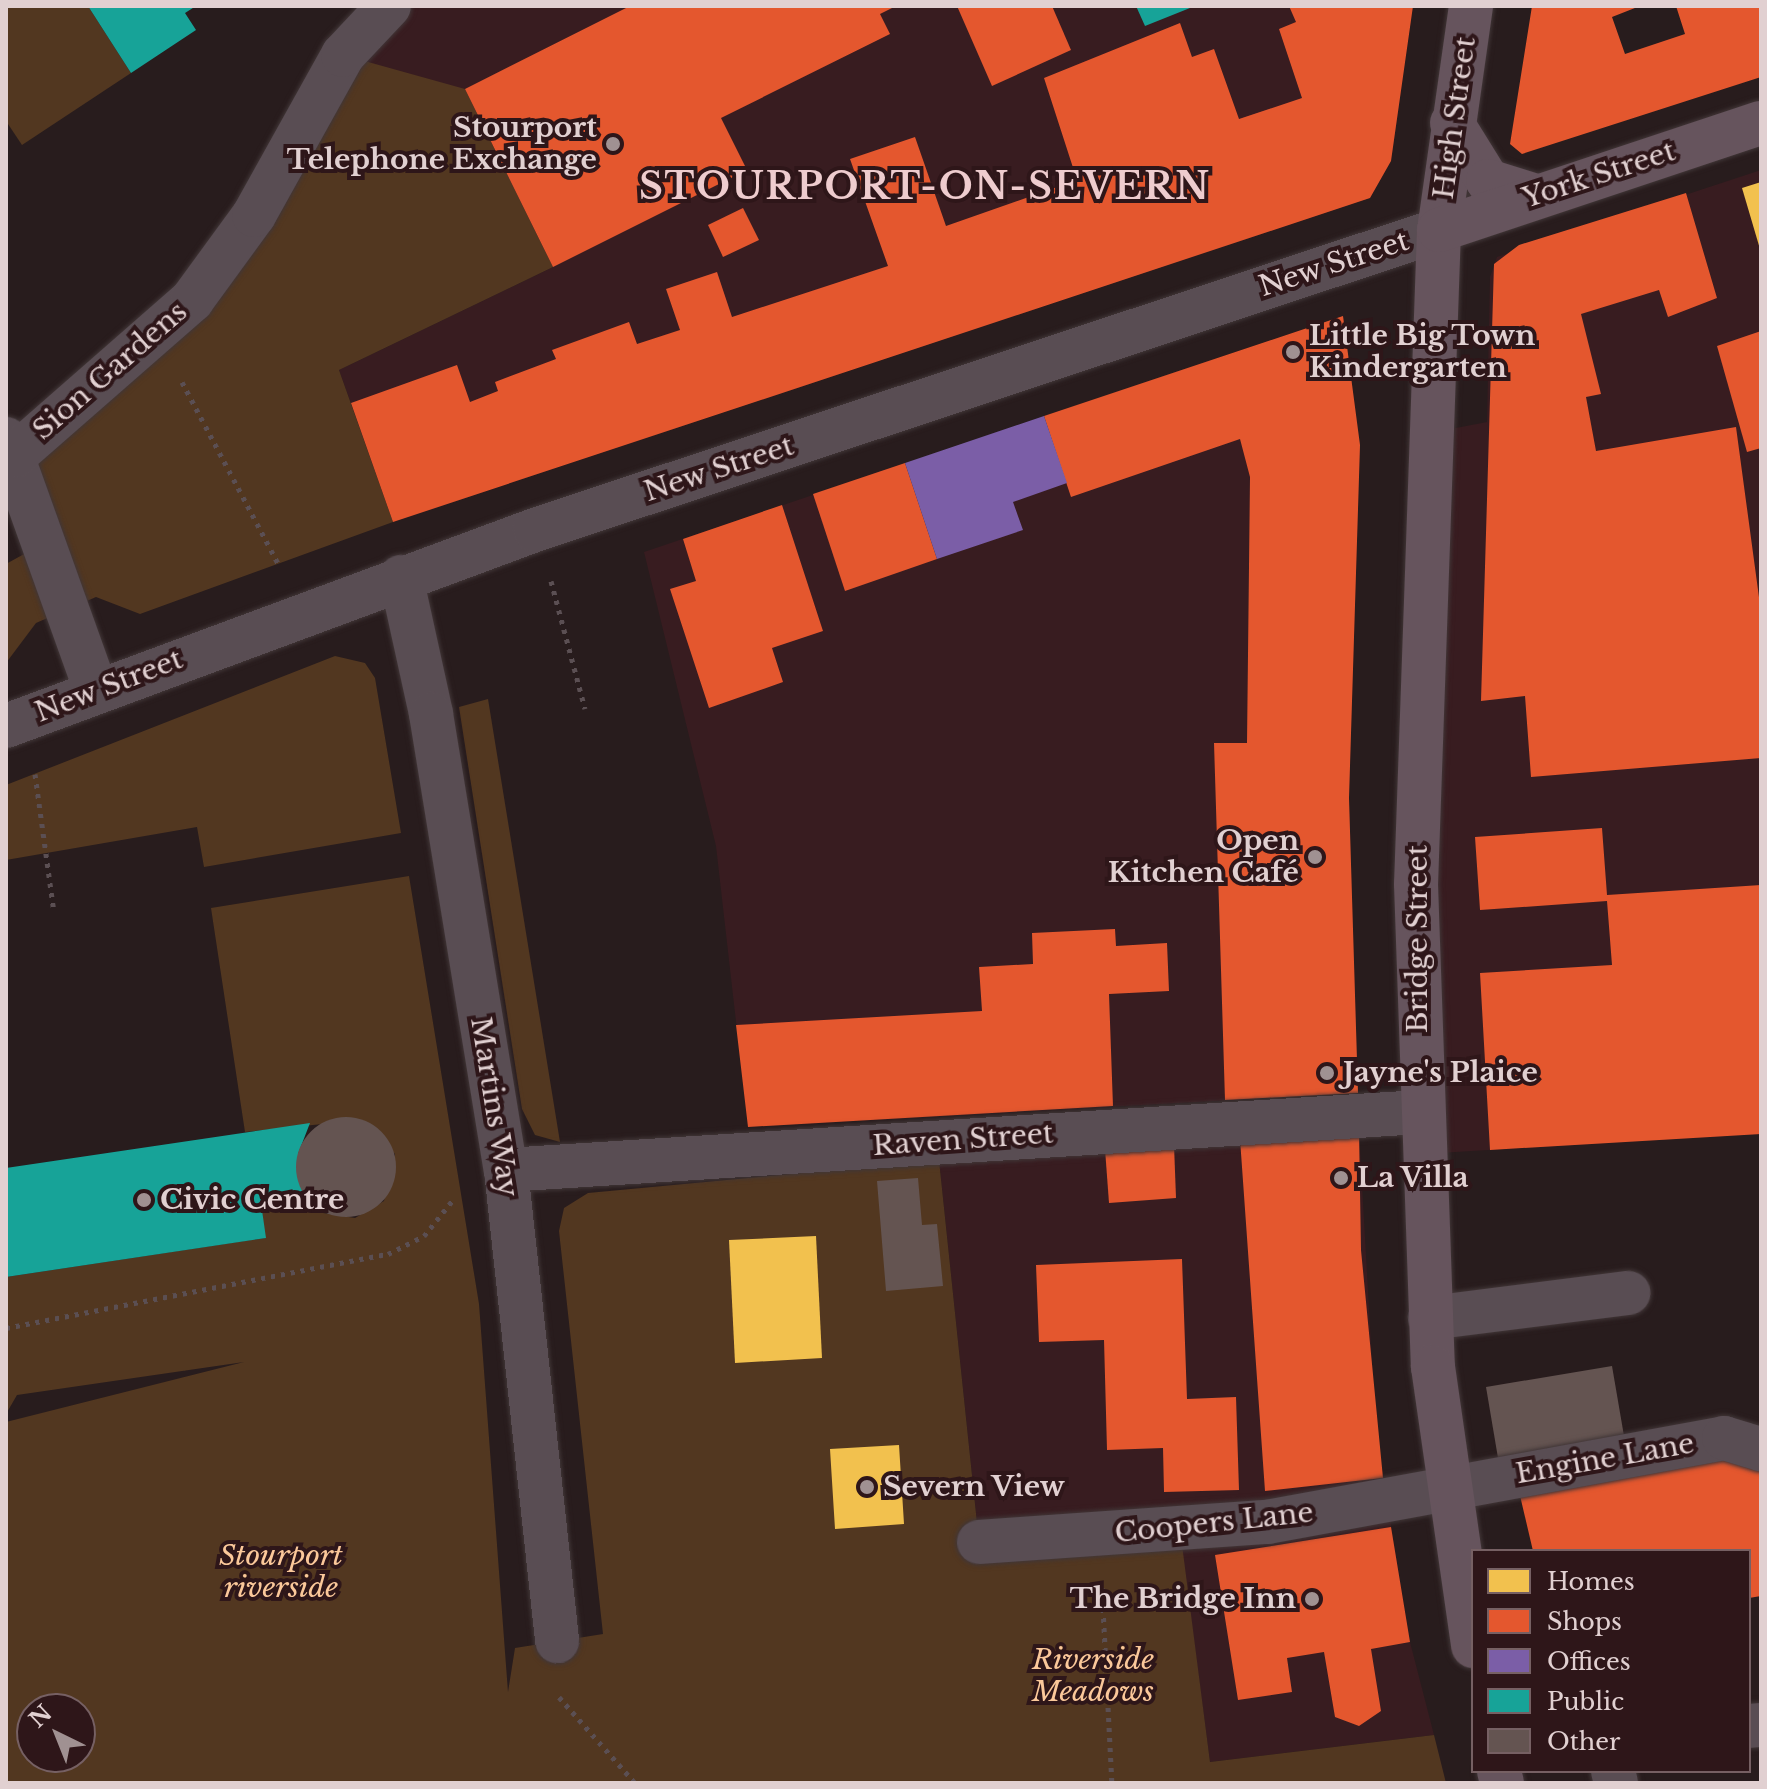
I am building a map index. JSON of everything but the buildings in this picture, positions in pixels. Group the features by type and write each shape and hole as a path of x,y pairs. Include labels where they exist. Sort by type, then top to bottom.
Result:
{"main road":[{"name":"High Street","path":"1439,230 1471,6"},
{"path":"1452,123 1488,181 1533,195"},
{"name":"York Street","path":"1439,230 1533,195 1761,123"},
{"name":"Bridge Street","path":"1439,230 1416,884 1420,1112 1430,1318 1449,1491 1468,1588 1471,1623"}],"street":[{"name":"Sion Gardens","path":"10,447 157,335 230,253 343,55 389,6"},
{"name":"New Street","path":"6,726 304,612 535,530 1439,230"},
{"path":"10,447 96,691"},
{"name":"Martins Way","path":"401,577 431,714 506,1170 557,1641"},
{"name":"Raven Street","path":"506,1170 1420,1112"},
{"path":"1430,1318 1628,1293"},
{"name":"Engine Lane","path":"1449,1491 1724,1438 1761,1449"},
{"name":"Coopers Lane","path":"979,1542 1267,1522 1449,1491"}],"path":[{"path":"157,335 304,612"},
{"path":"535,530 585,709"},
{"path":"42,828 54,912"},
{"path":"6,1328 388,1254 424,1236 460,1187 506,1170"},
{"path":"1087,1583 1102,1584 1112,1783"},
{"path":"556,1694 635,1783"}],"shaded area":[{"path":"389,6 1413,6 1391,161 1370,198 393,522 339,370 553,267 343,55"},
{"path":"1761,170 1761,1134 1422,1154 1430,433 1487,422 1490,277 1497,257"},
{"path":"1343,316 1360,445 1349,798 1358,1093 748,1127 716,846 644,552"},
{"path":"1359,1131 1376,1433 1410,1642 1434,1735 1210,1762 1179,1529 979,1542 939,1160"}],"green space":[{"path":"6,6 88,6 131,73 22,145 6,121"},
{"path":"343,55 465,89 553,267 339,370 393,522 140,614 96,597 36,623 6,663 6,564 44,543 14,456 115,374"},
{"path":"335,656 365,663 375,678 401,833 204,867 197,827 6,860 6,785"},
{"path":"488,699 560,1142 535,1135 522,1109 459,707"},
{"path":"409,876 479,1304 508,1692 515,1648 603,1634 559,1231 564,1208 588,1193 939,1160 979,1542 1180,1529 1210,1762 1434,1735 1446,1783 6,1783 6,1422 244,1362 17,1395 6,1414 6,1277 265,1238 261,1203 304,1197 323,1213 355,1218 384,1201 395,1154 362,1120 245,1132 211,908"}],"place":[{"name":"Stourport Telephone Exchange","path":"613,144"},
{"name":"Little Big Town Kindergarten","path":"1293,352"},
{"name":"Open Kitchen Café","path":"1315,857"},
{"name":"Jayne's Plaice","path":"1327,1073"},
{"name":"La Villa","path":"1341,1178"},
{"name":"Civic Centre","path":"144,1200"},
{"name":"Severn View","path":"867,1487"},
{"name":"The Bridge Inn","path":"1312,1599"}],"district":[{"name":"STOURPORT-ON-SEVERN","path":"925,187"}],"park label":[{"name":"Stourport riverside","path":"281,1572"},
{"name":"Riverside Meadows","path":"1093,1676"}]}
